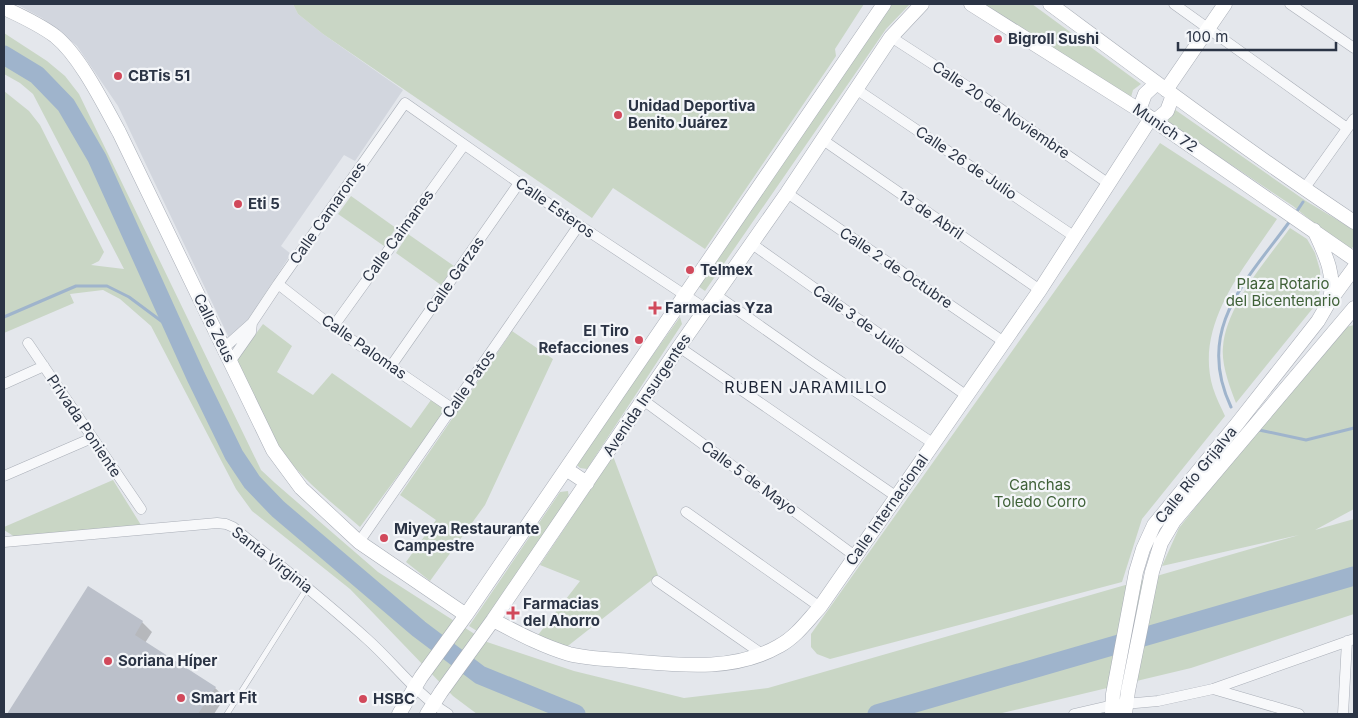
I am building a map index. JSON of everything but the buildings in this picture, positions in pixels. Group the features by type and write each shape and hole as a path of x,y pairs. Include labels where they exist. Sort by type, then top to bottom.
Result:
{"main road":[{"name":"Avenida Insurgentes","path":"399,714 418,683 884,4"},
{"name":"Avenida Insurgentes","path":"430,709 679,347 787,194 891,37 922,4"},
{"name":"Munich 72","path":"971,4 1148,117 1354,258"},
{"name":"Munich 72","path":"1050,4 1165,90 1304,189 1354,222"},
{"path":"1165,90 1149,88 1145,94 1148,117 1167,111 1165,90 1225,4"},
{"name":"Calle Zeus","path":"4,8 56,36 71,53 91,83 119,132 273,450 290,475 301,488 359,542 466,615"},
{"name":"Calle Internacional","path":"488,625 571,655 684,665 737,662 780,646 820,607 934,444 1110,184 1148,117"},
{"path":"1313,229 1326,258 1331,275 1333,287 1329,302"},
{"name":"Calle Río Grijalva","path":"1113,704 1136,572 1143,549 1154,525 1237,424 1318,320 1354,268"},
{"name":"Calle Río Grijalva","path":"1127,703 1152,572 1161,544 1174,521 1351,314"},
{"path":"566,469 587,483"}],"street":[{"path":"1174,4 1347,128"},
{"path":"1290,4 1354,48"},
{"name":"Calle 20 de Noviembre","path":"891,37 979,94 1110,184"},
{"name":"Calle 26 de Julio","path":"856,89 1075,237"},
{"name":"Calle Esteros","path":"406,104 579,225 706,309"},
{"name":"Calle Camarones","path":"224,348 252,323 406,104"},
{"path":"1304,189 1354,119"},
{"name":"13 de Abril","path":"823,140 1040,290"},
{"name":"Calle Caimanes","path":"333,327 464,144"},
{"name":"Calle Garzas","path":"391,366 519,183"},
{"name":"Calle 2 de Octubre","path":"787,194 1004,342"},
{"name":"Calle Patos","path":"359,542 579,225"},
{"name":"Calle 3 de Julio","path":"752,244 967,396"},
{"name":"Calle Palomas","path":"278,284 333,327 452,409"},
{"path":"716,295 934,444"},
{"name":"Calle Camarones","path":"230,362 251,332 252,323"},
{"name":"Privada Poniente","path":"28,343 141,509"},
{"path":"679,347 897,497"},
{"path":"4,384 44,366"},
{"name":"Calle 5 de Mayo","path":"644,400 854,556"},
{"path":"4,476 92,438"},
{"path":"686,512 820,607"},
{"name":"Santa Virginia","path":"4,542 217,523 226,524 233,527 308,588 418,683 430,709 448,714"},
{"path":"657,581 762,654"},
{"path":"1074,714 1113,704 1158,701 1213,689 1351,640 1343,714"},
{"path":"1213,689 1298,714"}],"lane":[{"path":"227,714 308,588"}],"shaded area":[{"name":"Eti 5","path":"16,4 293,4 298,14 323,34 403,90 355,161 344,155 281,246 291,254 247,321 229,338 118,106 77,46 42,18"}],"green space":[{"name":"Unidad Deportiva Benito Juárez","path":"293,4 864,4 835,49 836,56 705,249 613,188 592,218 323,34 298,14"},
{"path":"891,4 910,4 886,29 705,291 695,284"},
{"path":"978,4 1032,4 1141,84 1133,90 1130,101"},
{"path":"4,33 47,61 65,76 79,94 261,470 378,572 487,642 574,671 684,698 768,688 1299,535 1162,566 1179,528 1265,420 1342,328 1354,325 1354,509 1315,530 1354,519 1354,614 1191,668 998,714 477,714 453,696 350,589 252,511 236,489 151,326 120,299 103,290 70,294 74,303 4,333 4,91 29,111 40,125 104,252 99,261 91,265 124,269 33,94 20,83 4,74"},
{"path":"1174,109 1306,201 1354,230 1354,245 1350,252 1293,206 1167,122"},
{"name":"Canchas Toledo Corro","path":"1160,143 1277,219 1237,277 1216,320 1210,342 1209,365 1213,388 1225,416 1142,519 1122,582 830,659 817,654 811,647 811,634"},
{"path":"351,196 396,228 384,246 338,214"},
{"name":"Plaza Rotario del Bicentenario","path":"1290,228 1307,239 1315,253 1320,270 1321,289 1313,308 1236,403 1223,361 1226,331 1239,300 1259,269"},
{"path":"408,234 454,266 441,285 396,253"},
{"path":"680,317 682,324 587,469 580,468 575,463"},
{"path":"263,324 292,346 277,372 313,395 332,373 411,428 431,400 447,409 360,527 316,489 292,464 273,437 257,406 236,361"},
{"path":"512,331 553,359 485,505 430,581 406,562 436,520 400,495"},
{"path":"613,456 658,575 564,649 538,635 580,581 540,565"},
{"path":"113,480 141,525 15,537 4,530 4,527"},
{"path":"568,491 569,498 477,631 469,626 560,492"}],"waterway":[{"path":"4,55 37,75 66,105 97,158 196,377 234,455 252,482 278,509 419,629 480,675 576,714"},
{"path":"1297,211 1303,202"},
{"path":"1231,407 1221,379 1219,353 1222,329 1230,307 1243,285 1290,221"},
{"path":"4,317 76,286 107,286 129,297 176,332"},
{"path":"1259,430 1306,440 1354,428"},
{"path":"877,714 1354,576"}],"place":[{"name":"Bigroll Sushi","path":"998,39"},
{"name":"CBTis 51","path":"118,76"},
{"name":"Unidad Deportiva Benito Juárez","path":"618,115"},
{"name":"Eti 5","path":"238,204"},
{"name":"Telmex","path":"690,270"},
{"name":"Farmacias Yza","path":"655,308"},
{"name":"El Tiro Refacciones","path":"639,340"},
{"name":"Miyeya Restaurante Campestre","path":"384,538"},
{"name":"Farmacias del Ahorro","path":"513,613"},
{"name":"Soriana Híper","path":"108,661"},
{"name":"Smart Fit","path":"181,698"},
{"name":"HSBC","path":"363,699"}],"district":[{"name":"RUBEN JARAMILLO","path":"806,387"}]}
